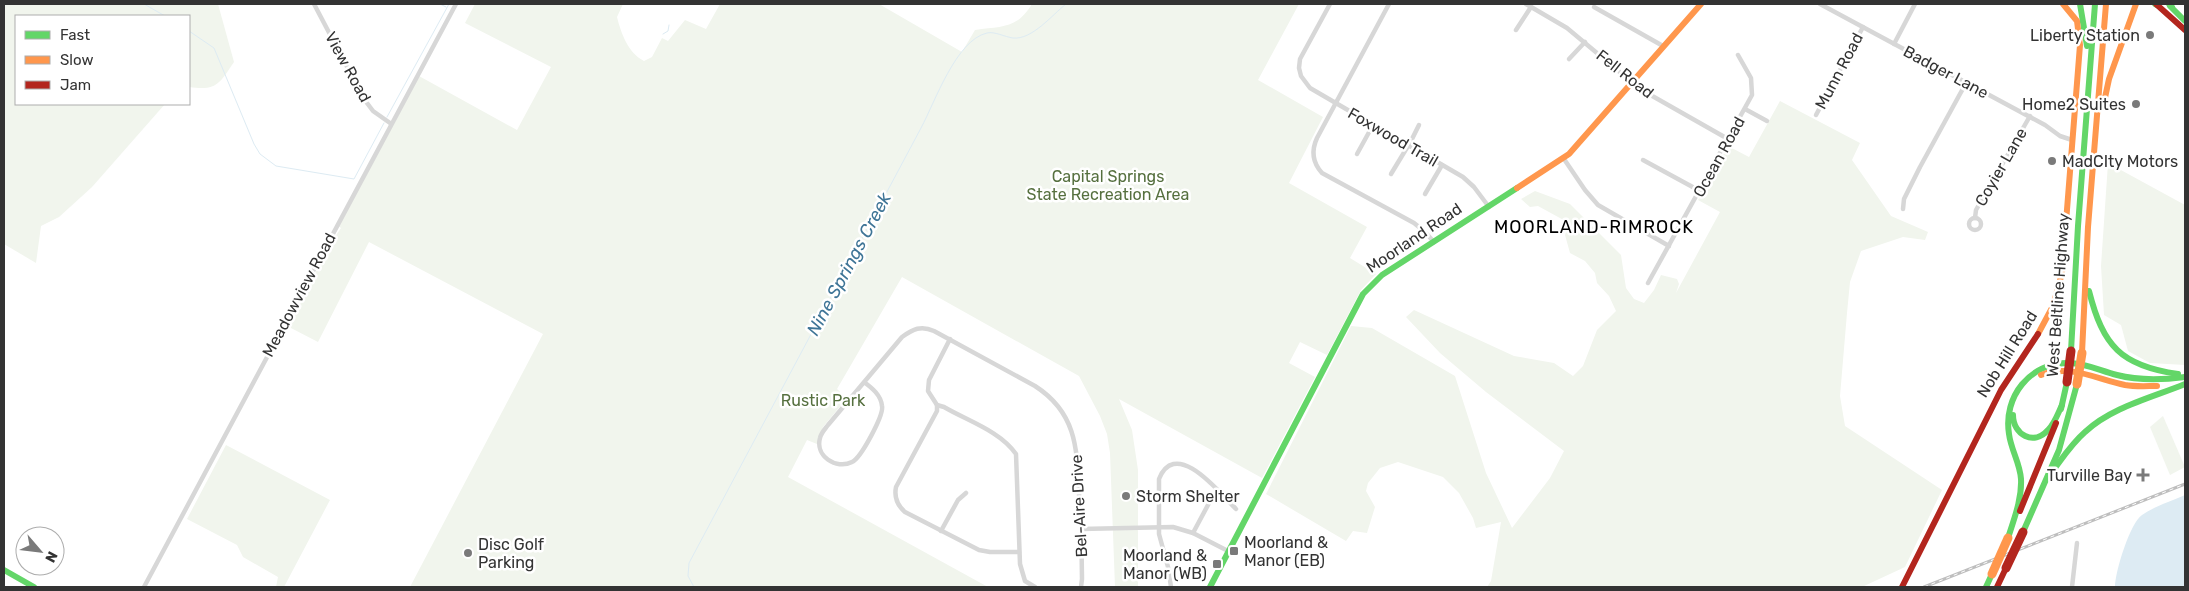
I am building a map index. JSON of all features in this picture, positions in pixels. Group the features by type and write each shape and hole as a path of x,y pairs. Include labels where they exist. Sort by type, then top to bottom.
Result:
{"main road":[{"name":"Moorland Road","path":"1210,587 1363,294 1376,279 1564,158 1700,4"},
{"name":"Nob Hill Road","path":"1902,587 2003,388 2052,311 2062,273 2080,36 2076,21 2064,4"},
{"path":"2080,4 2086,35 2089,73"},
{"name":"West Beltline Highway","path":"1986,587 2040,466 2062,405 2067,382 2071,351 2078,226 2095,4"},
{"name":"West Beltline Highway","path":"1998,587 2048,477 2069,419 2078,384 2082,353 2106,4"},
{"path":"2094,169 2109,79 2137,4"},
{"path":"2156,4 2185,30"},
{"path":"2169,5 2185,21"},
{"path":"2086,277 2098,325 2115,348 2137,365 2151,371 2185,373"},
{"path":"2008,538 2019,503 2021,483 2019,463 2010,436 2009,410 2019,386 2029,376 2051,365 2063,363 2086,366 2137,380 2185,381"},
{"path":"2062,405 2050,427 2039,437 2026,438 2020,435 2015,428 2013,419 2019,397 2036,377 2047,372 2061,369 2073,370 2136,386 2162,386 2185,381"},
{"path":"2048,477 2075,442 2097,423 2112,414 2185,381"},
{"path":"4,570 34,587"}],"street":[{"name":"View Road","path":"314,4 364,99 379,116 390,123"},
{"name":"Meadowview Road","path":"144,587 390,123 456,4"},
{"name":"Foxwood Trail","path":"1330,4 1300,59 1299,68 1306,84 1335,104 1472,184 1488,207"},
{"path":"1390,4 1314,145 1313,157 1316,166 1322,173 1419,226 1434,242"},
{"name":"Fell Road","path":"1526,4 1568,28 1632,83 1728,139"},
{"name":"Badger Lane","path":"1820,4 2030,116 2060,136 2072,140"},
{"path":"1894,44 1915,4"},
{"path":"1516,30 1531,7"},
{"path":"1594,7 1663,46"},
{"name":"Munn Road","path":"1816,115 1863,27"},
{"path":"1569,59 1585,42"},
{"name":"Ocean Road","path":"1648,283 1752,95 1753,86 1748,70 1738,55"},
{"path":"1903,209 1904,199 1966,82"},
{"path":"1745,109 1767,121"},
{"name":"Coyier Lane","path":"1975,218 1976,210 2030,116"},
{"path":"1358,154 1373,125"},
{"path":"1391,174 1419,125"},
{"path":"1564,158 1585,190 1598,205 1669,246"},
{"path":"1643,160 1700,191"},
{"path":"1425,194 1442,165"},
{"name":"Bel-Aire Drive","path":"864,382 880,398 882,410 880,416 858,458 845,464 831,462 822,452 820,437 864,382 902,337 916,329 929,328 1035,386 1048,396 1063,412 1071,428 1077,448 1081,529 1081,587"},
{"path":"950,339 928,385 929,395 937,405 998,437 1008,444 1016,454 1019,552 1022,576 1025,581 1035,587"},
{"path":"937,405 937,411 896,487 895,496 898,505 905,512 983,551 1019,552"},
{"path":"1171,587 1168,567 1161,548 1159,527 1159,479 1166,468 1172,464 1182,464 1191,467 1206,478 1236,509"},
{"path":"1193,533 1216,490"},
{"path":"941,530 958,500 966,493"},
{"path":"1081,529 1172,527 1193,533 1228,552"},
{"path":"2072,587 2077,543"}],"green space":[{"path":"4,4 218,4 234,62 221,81 212,87 206,88 190,87 190,15 15,15 15,105 164,105 92,187 59,217 41,226 36,263 4,244"},
{"name":"Capital Springs State Recreation Area","path":"475,4 623,4 617,17 621,29 629,48 644,61 652,57 662,38 668,41 685,20 706,29 720,4 879,4 962,52 975,30 1008,25 1021,18 1032,4 1299,4 1258,80 1323,117 1289,183 1367,227 1350,258 1376,274 1361,290 1327,355 1300,342 1289,363 1315,377 1262,478 1119,399 1132,430 1138,470 1138,587 1115,587 1110,453 1107,434 1100,416 1079,376 902,277 837,389 847,398 823,427 817,444 807,440 788,477 988,587 410,587 543,334 369,242 318,342 289,327 328,247 341,228 338,226 419,76 517,130 551,67 465,23"},
{"path":"1780,101 1860,143 1852,160 1891,216 1928,232 1925,240 1903,237 1861,251 1850,282 1840,396 1845,426 1942,490 1905,567 1862,587 1487,587 1491,581 1501,522 1476,528 1473,518 1459,493 1443,477 1398,462 1380,468 1368,483 1366,491 1375,507 1367,533 1353,531 1346,541 1266,494 1351,326 1372,328 1455,376 1486,473 1512,528 1550,478 1564,451 1486,392 1440,353 1406,317 1414,310 1514,356 1554,363 1573,376 1583,366 1597,330 1616,311 1609,296 1597,283 1595,273 1585,261 1570,253 1565,235 1569,223 1538,206 1530,207 1521,199 1535,191 1570,204 1621,255 1626,288 1634,299 1644,303 1654,290 1661,275 1677,279 1679,284 1676,293 1720,212 1698,200 1728,146 1749,157"},
{"path":"2108,163 2185,205 2185,365 2150,363 2128,351 2121,325 2104,315 2101,266"},
{"path":"2163,416 2185,467 2170,475 2150,427"},
{"path":"226,445 330,500 284,587 276,587 278,577 243,557 237,545 187,519"}],"shaded area":[{"path":"2185,495 2185,587 2115,587 2124,548 2137,520 2152,509"}],"waterway":[{"path":"144,4 163,15"},
{"path":"440,4 446,7"},
{"path":"387,117 449,4"},
{"name":"Nine Springs Creek","path":"694,587 688,576 689,563 956,59 976,38 987,33 1013,38 1027,35 1041,26 1066,4"},
{"path":"663,34 668,31 669,25"},
{"path":"190,32 214,48 254,144 260,154 276,166 354,179 384,123"}],"railway":[{"path":"1924,587 2185,484"}],"traffic: fast":[{"path":"2080,4 2087,46"},
{"path":"2071,351 2078,226 2095,4"},
{"path":"2169,4 2172,7"},
{"path":"2170,6 2185,21"},
{"path":"1210,587 1363,294 1382,275 1517,188"},
{"path":"2089,291 2101,326 2117,350 2128,359 2142,365 2178,374"},
{"path":"2008,538 2019,501 2021,486 2019,467 2010,440 2008,420 2010,407 2015,395 2031,375 2042,368 2055,364 2069,363 2081,364 2134,378 2185,377"},
{"path":"2061,409 2067,382"},
{"path":"2023,532 2059,450 2077,384"},
{"path":"2048,477 2075,442 2096,423 2132,404 2185,384"},
{"path":"2013,415 2016,428 2020,433 2031,438 2037,437 2050,427 2062,405"},
{"path":"4,570 34,587"},
{"path":"1986,587 1992,574"}],"traffic: slow":[{"path":"1517,188 1569,154 1701,4"},
{"path":"2038,334 2053,306 2062,273 2080,45 2077,21 2063,4"},
{"path":"2082,353 2088,227 2106,4"},
{"path":"2103,107 2109,79 2136,4"},
{"path":"2077,384 2082,353"},
{"path":"2041,375 2063,371 2125,385 2157,386"},
{"path":"1992,574 2008,538"}],"traffic: jam":[{"path":"2156,4 2185,30"},
{"path":"1902,587 2001,390 2038,334"},
{"path":"2067,382 2071,351"},
{"path":"2020,511 2056,423"},
{"path":"2006,568 2023,532"},
{"path":"1997,587 2006,568"}],"place":[{"name":"Liberty Station","path":"2150,35"},
{"name":"Home2 Suites","path":"2136,104"},
{"name":"MadCIty Motors","path":"2052,161"},
{"name":"Turville Bay","path":"2143,475"},
{"name":"Storm Shelter","path":"1126,496"},
{"name":"Moorland & Manor (EB)","path":"1234,551"},
{"name":"Disc Golf Parking","path":"468,553"},
{"name":"Moorland & Manor (WB)","path":"1217,564"}],"district":[{"name":"MOORLAND-RIMROCK","path":"1594,227"}],"park label":[{"name":"Rustic Park","path":"823,400"}]}
